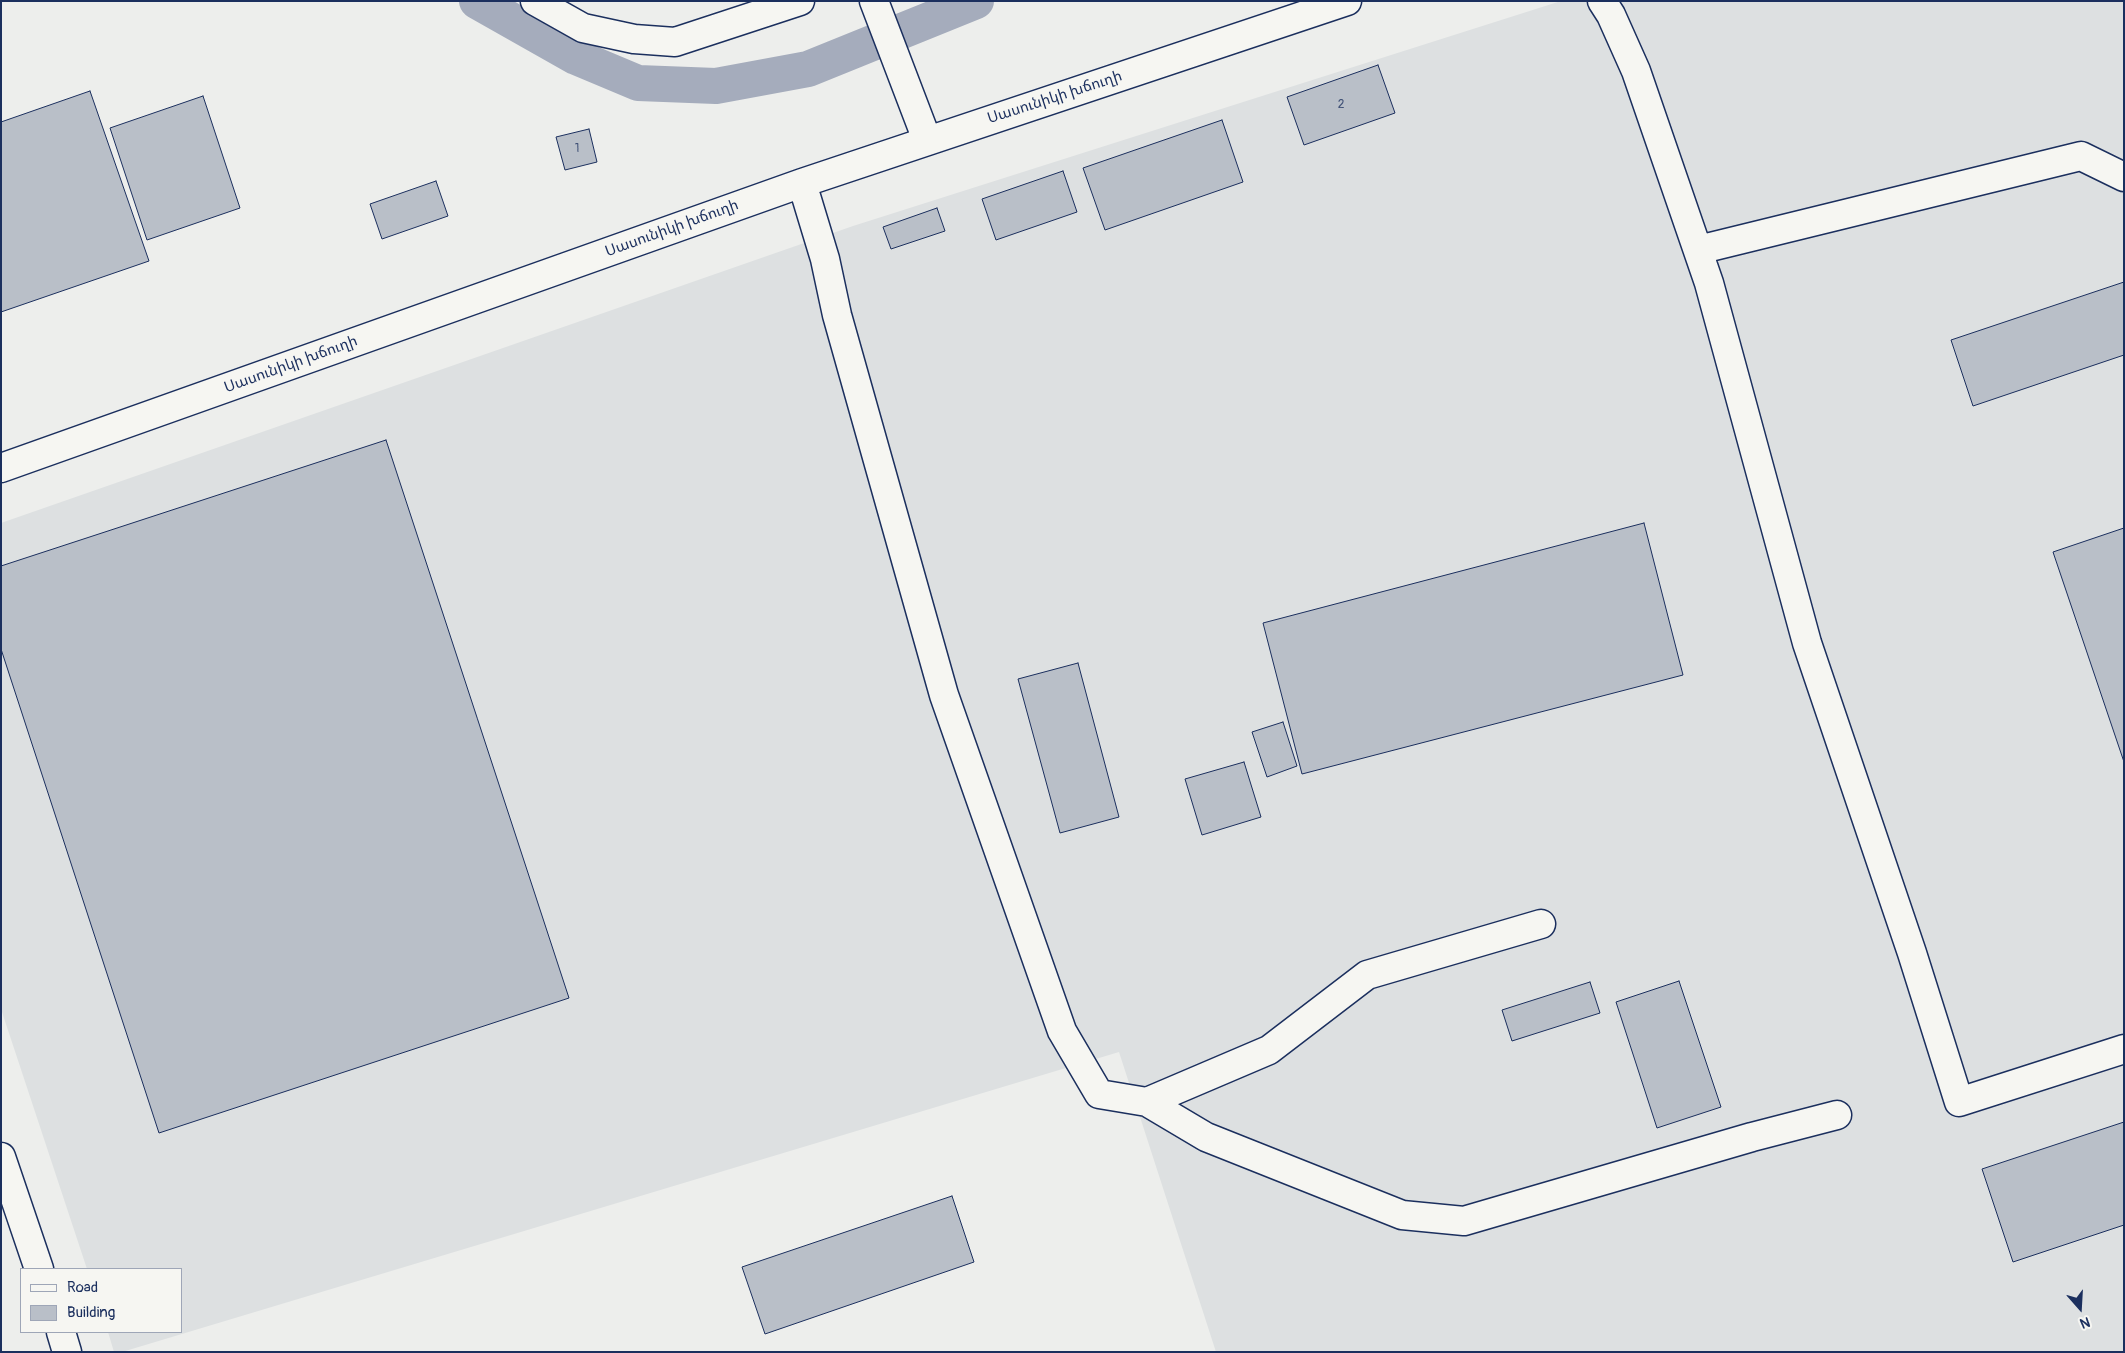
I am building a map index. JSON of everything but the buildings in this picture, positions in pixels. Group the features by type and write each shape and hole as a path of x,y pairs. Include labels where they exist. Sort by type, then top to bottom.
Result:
{"street":[{"path":"535,1 583,28 634,39 675,42 800,1"},
{"name":"Սասունիկի խճուղի","path":"1,468 802,183 1347,1"},
{"path":"1602,1 1611,15 1636,71 1712,292 1807,643 1912,953 1959,1102 2124,1049"},
{"path":"875,4 927,140"},
{"path":"1698,250 2081,156 2124,177"},
{"path":"802,183 825,259 837,315 944,695 1062,1032 1100,1094 1147,1102 1206,1137 1402,1215 1464,1221 1752,1137 1837,1115"},
{"path":"1147,1102 1269,1050 1367,975 1541,924"},
{"path":"1,1157 40,1268"},
{"path":"61,1333 67,1352"}],"shaded area":[{"path":"1561,1 2124,1 2124,1352 1216,1352 1119,1052 122,1352 114,1352 108,1333 182,1333 182,1268 87,1268 1,1009 1,523 853,226"}],"waterway":[{"path":"477,1 576,57 638,83 716,86 808,69 976,1"}]}
